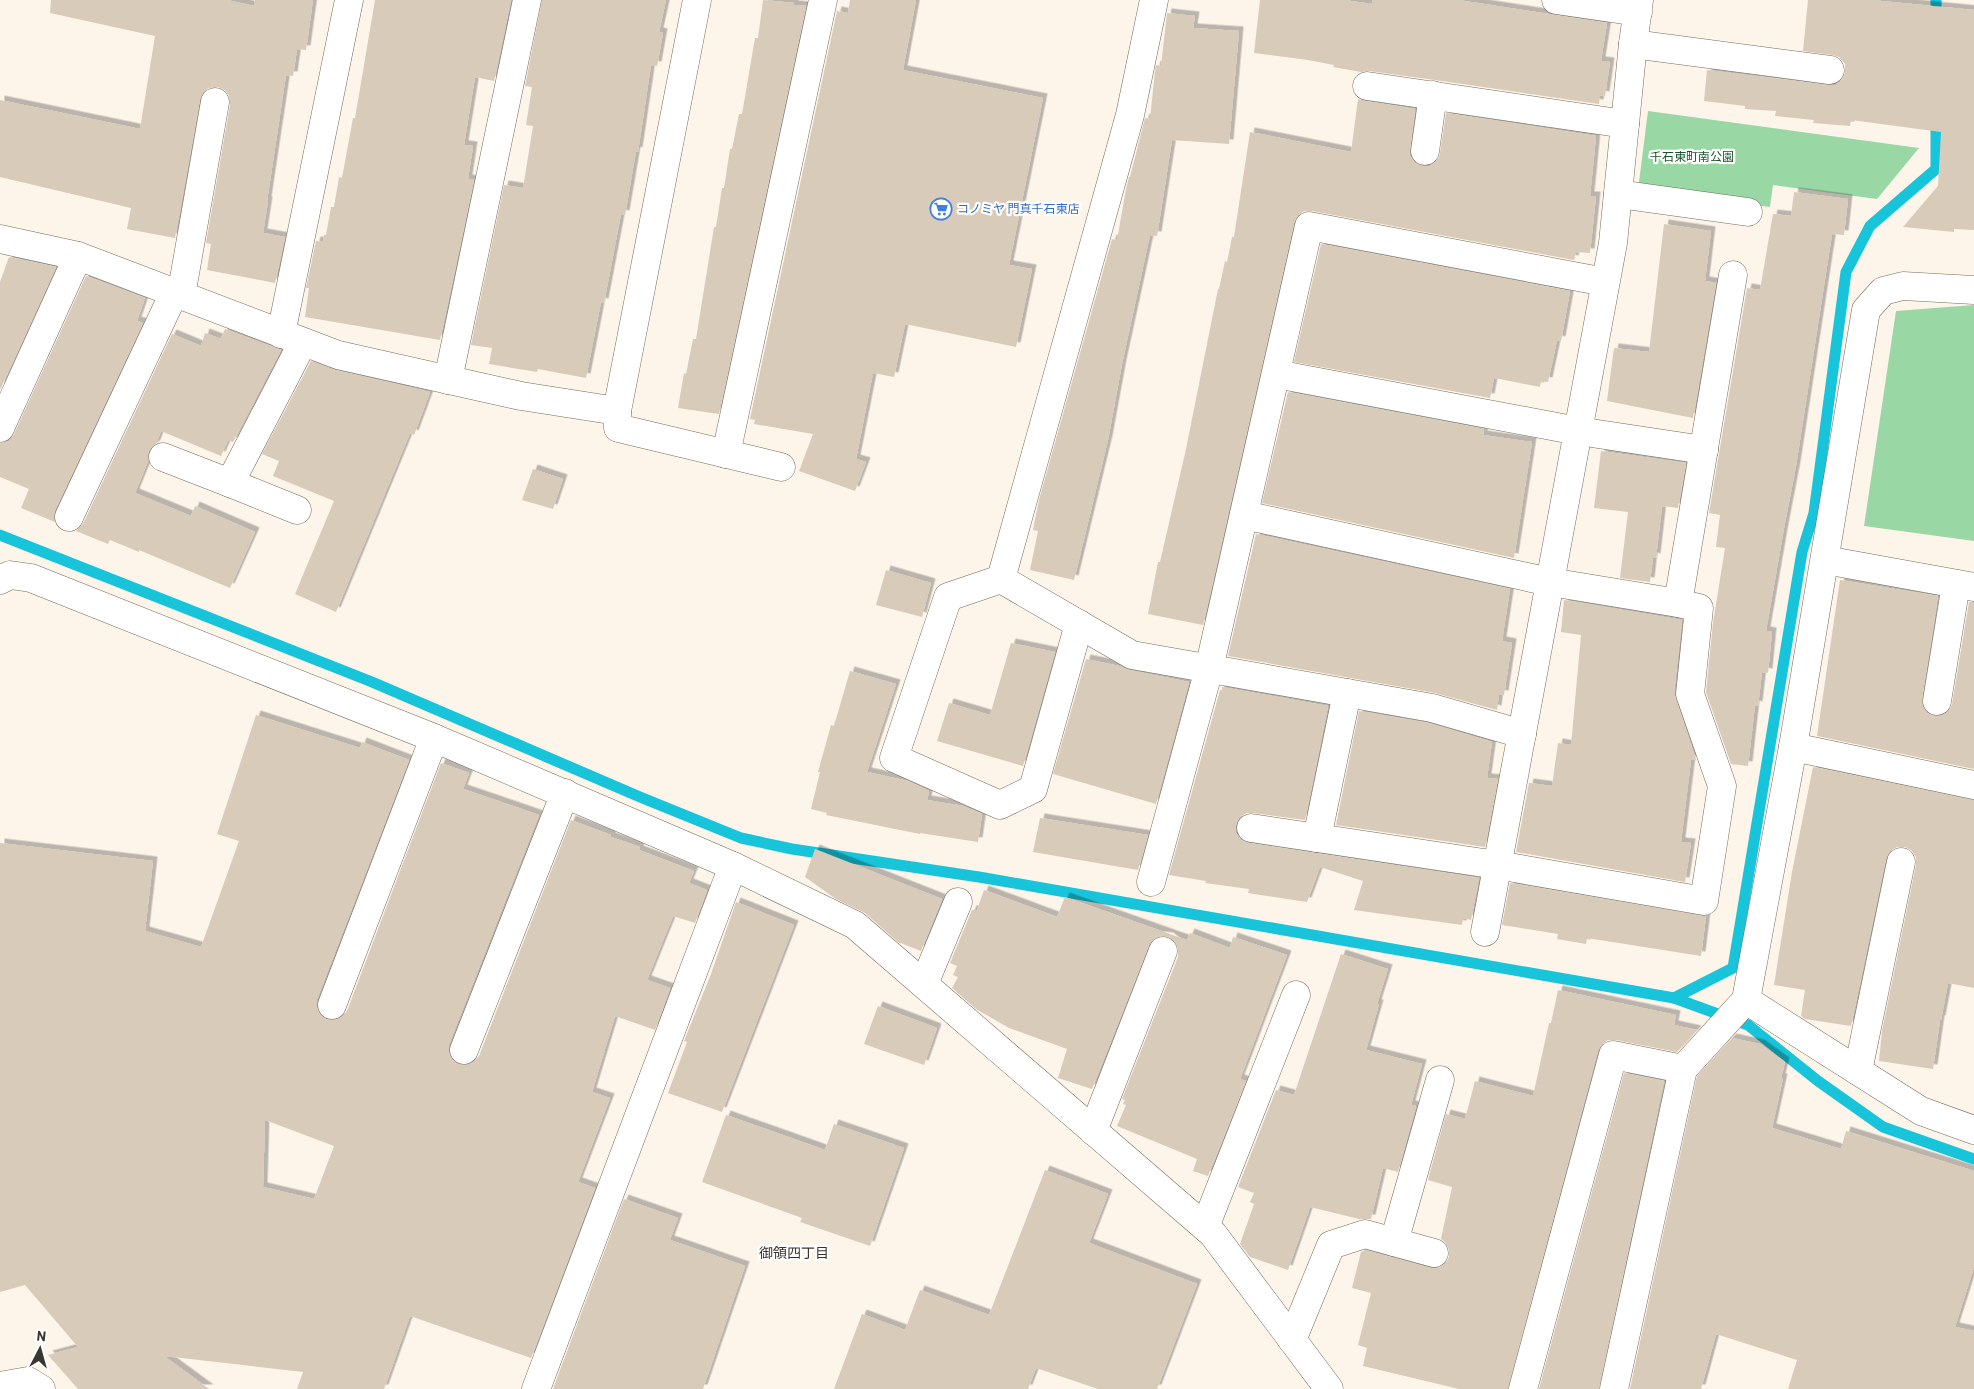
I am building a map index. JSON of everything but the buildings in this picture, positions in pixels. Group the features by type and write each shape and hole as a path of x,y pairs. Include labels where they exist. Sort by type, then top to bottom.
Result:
{"street":[{"path":"230,483 292,338 349,0"},
{"path":"448,380 527,0"},
{"path":"697,0 617,411 618,428 781,467"},
{"path":"726,454 823,0"},
{"path":"1001,579 1130,115 1154,0"},
{"path":"1485,932 1613,243 1632,44 1639,6 1556,0"},
{"path":"1632,44 1830,70"},
{"path":"1367,86 1625,124"},
{"path":"1425,151 1432,96"},
{"path":"69,516 178,294 216,102"},
{"path":"1618,194 1748,212"},
{"path":"1151,882 1209,669 1309,226 1606,282"},
{"path":"0,239 78,256 338,355 521,396 617,411"},
{"path":"0,428 78,256"},
{"path":"1678,603 1733,275"},
{"path":"1614,1389 1683,1070 1746,1000 1793,747 1866,310 1883,291 1903,286 1974,290"},
{"path":"1276,374 1578,431 1704,450"},
{"path":"163,457 297,510"},
{"path":"1244,515 1550,582 1699,608 1690,694 1722,786 1704,901 1497,865 1251,828"},
{"path":"1825,560 1965,585 1937,701"},
{"path":"0,580 10,575 31,578 434,738 733,866 855,925 1213,1234 1328,1389"},
{"path":"1079,624 1033,789 1000,805 894,758 948,597 1001,579 1079,624 1132,655 1432,708 1522,734"},
{"path":"1317,838 1347,693"},
{"path":"332,1005 434,738"},
{"path":"1793,747 1974,785"},
{"path":"464,1050 565,793"},
{"path":"1858,1071 1901,862"},
{"path":"536,1389 733,866"},
{"path":"924,984 958,902"},
{"path":"1093,1130 1163,952"},
{"path":"1205,1227 1296,995"},
{"path":"1746,1000 1921,1111 1974,1130"},
{"path":"1523,1389 1613,1055 1683,1070"},
{"path":"1394,1242 1440,1080"},
{"path":"1292,1340 1332,1246 1365,1234 1434,1252"},
{"path":"0,1386 28,1381 41,1389"}],"green space":[{"name":"千石東町南公園","path":"1648,111 1919,148 1877,199 1773,185 1770,207 1638,190"},
{"path":"1974,305 1974,541 1864,526 1896,311"}],"waterway":[{"path":"1936,0 1936,21"},
{"path":"1674,998 1733,968 1802,552 1814,513 1846,272 1870,226 1936,169 1936,117"},
{"path":"0,535 372,682 640,797 741,838 792,849 979,877 1674,998 1748,1025 1818,1081 1883,1127 1974,1159"}],"place":[{"name":"コノミヤ 門真千石東店","path":"941,209"}],"district":[{"name":"御領四丁目","path":"794,1253"}]}
